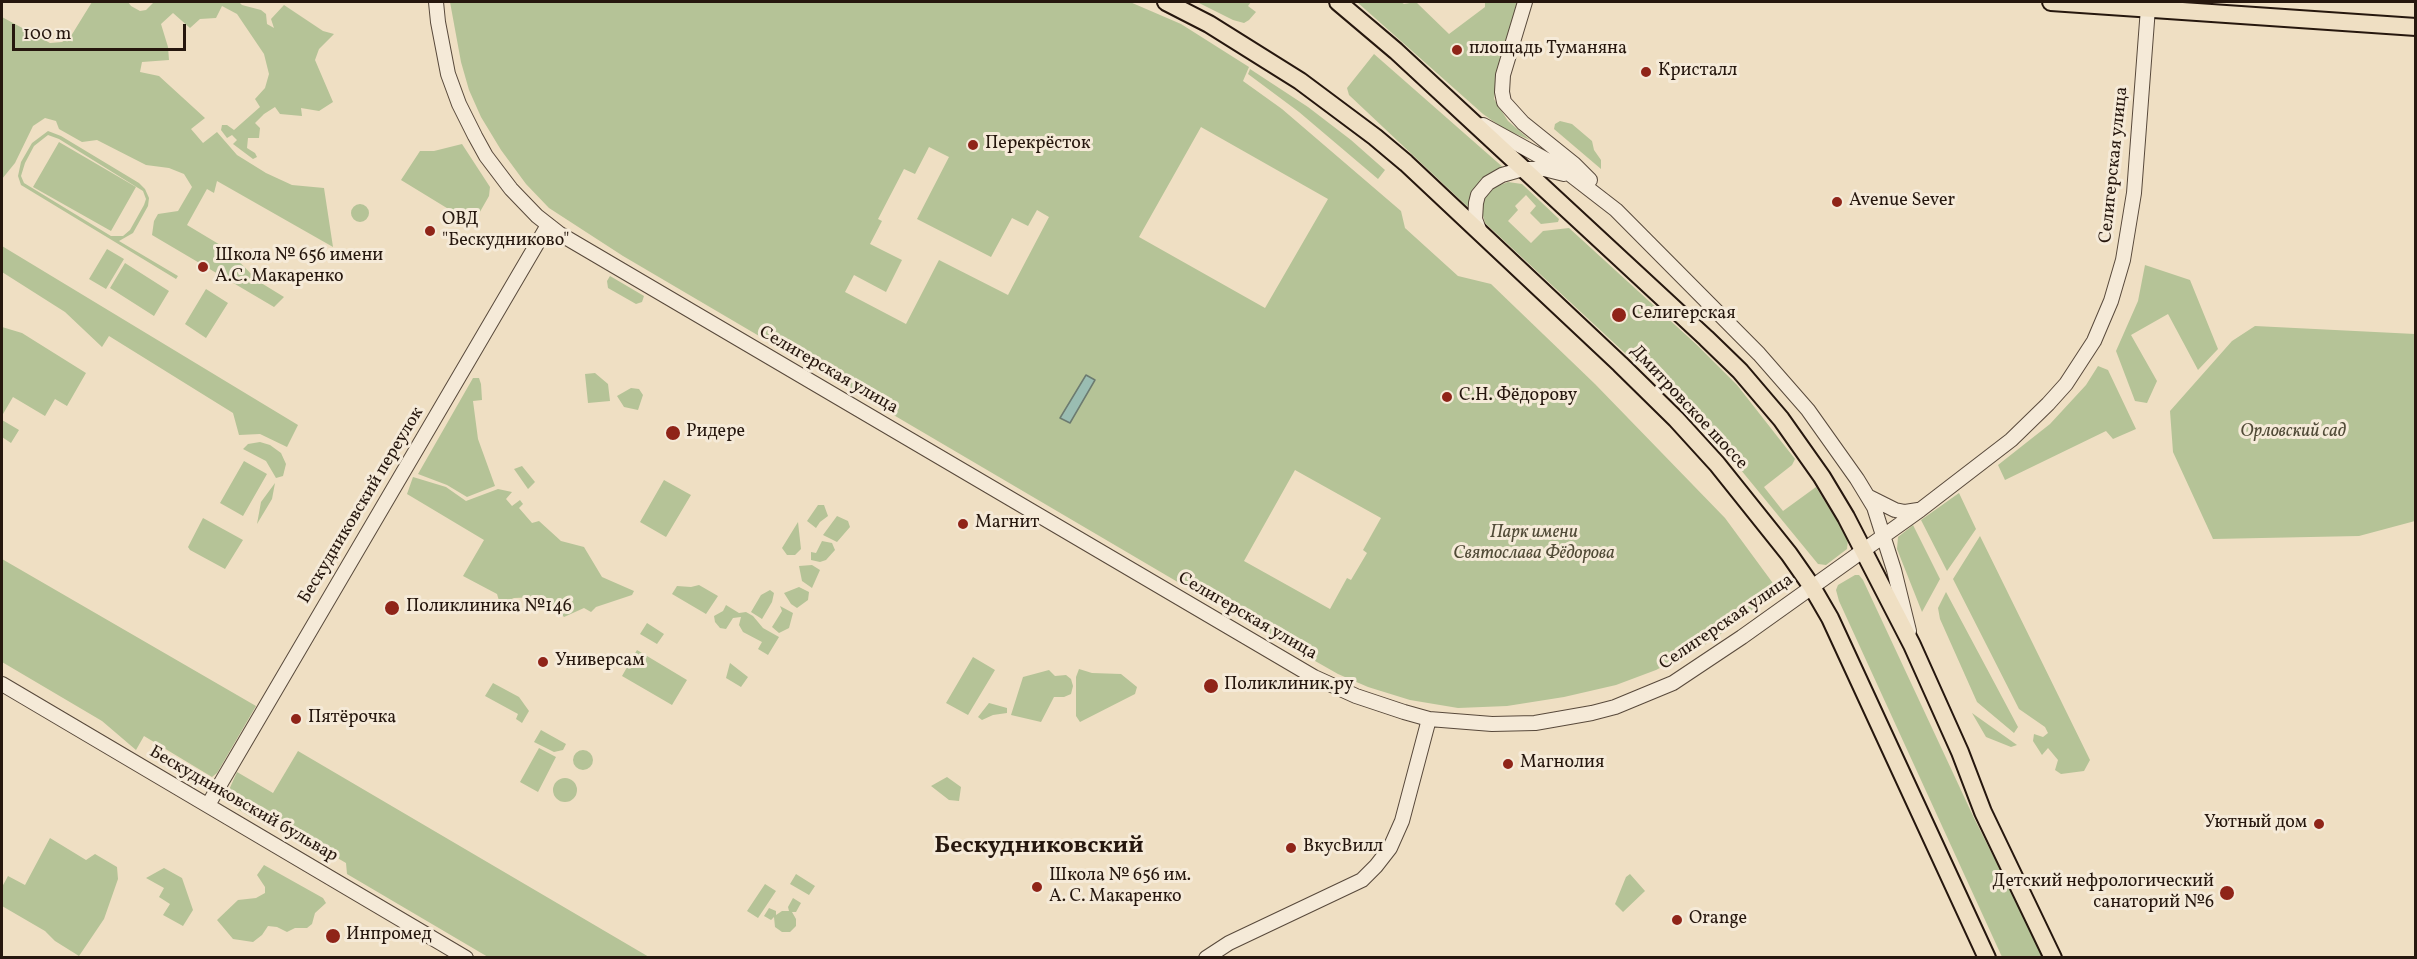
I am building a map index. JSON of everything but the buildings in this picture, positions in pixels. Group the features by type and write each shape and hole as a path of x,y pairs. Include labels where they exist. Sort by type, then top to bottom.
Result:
{"main road":[{"name":"Дмитровское шоссе","path":"1166,2 1263,57 1334,105 1406,164 1676,419 1717,464 1789,554 1812,587 1848,654 1987,957"},
{"path":"1338,2 1396,51 1740,371 1781,419 1822,477 1912,645 1960,752 1983,812 2053,957"},
{"path":"2051,2 2148,8 2188,6 2415,27"}],"street":[{"name":"Селигерская улица","path":"436,2 440,37 448,74 466,119 500,176 548,225 610,264 1314,677 1356,696 1429,719 1474,724 1535,723 1615,707 1673,683 1920,510 2011,440 2048,405 2081,362 2103,321 2123,260 2134,193 2148,8"},
{"path":"1525,2 1503,75 1504,102 1523,123 1574,164 1616,210 1760,354 1808,410 1868,496 1884,535 1902,597 1912,645"},
{"path":"1460,112 1542,156 1577,179 1616,210"},
{"path":"1486,240 1475,219 1478,195 1495,178 1523,169 1544,169 1577,179"},
{"name":"Бескудниковский переулок","path":"208,805 548,225"},
{"path":"1868,496 1895,510 1911,512 1920,510"},
{"name":"Бескудниковский бульвар","path":"2,684 466,957"},
{"path":"1206,957 1229,943 1362,880 1376,866 1390,848 1402,821 1429,719"}],"green space":[{"path":"92,2 128,2 140,11 146,10 154,2 239,2 261,10 266,14 267,24 274,28 271,19 284,5 323,31 334,34 319,49 315,60 333,102 319,111 301,108 302,116 280,114 275,107 264,114 255,123 260,128 259,138 248,138 247,148 257,157 253,159 233,144 237,140 232,135 227,138 221,130 222,125 227,125 234,130 260,107 255,99 265,88 269,74 264,54 237,14 222,6 216,18 200,19 190,28 173,13 161,24 168,47 169,60 142,62 140,72 159,76 205,118 191,129 203,143 217,132 237,155 266,173 292,185 324,188 333,247 217,181 214,193 207,189 187,225 227,249 258,281 284,297 274,307 152,235 154,221 158,214 178,211 192,187 184,174 169,168 146,165 97,140 82,142 59,129 56,121 45,118 33,126 15,163 2,179 2,17 50,43 62,42 71,36"},
{"name":"Парк имени Святослава Фёдорова","path":"450,2 1130,2 1181,24 1249,67 1243,81 1282,109 1401,211 1405,228 1458,276 1491,284 1595,384 1725,518 1775,586 1775,591 1768,602 1706,644 1656,670 1616,685 1564,697 1507,706 1458,708 1410,700 1368,687 1338,674 1227,611 623,256 549,208 526,184 481,117 469,90 461,62","holes":["1201,127 1328,199 1265,308 1139,237","929,147 949,157 917,219 991,257 1012,218 1028,226 1037,210 1049,217 1008,295 939,260 906,324 845,292 854,275 886,292 902,260 870,244 882,221 878,219 904,169 915,174","1295,470 1381,518 1363,550 1367,553 1351,580 1347,578 1330,609 1244,561"]},
{"path":"1197,2 1251,2 1248,6 1256,12 1244,23"},
{"path":"1357,2 1401,2 1404,4 1416,2 1449,34 1485,7 1485,2 1518,2 1497,74 1494,99 1508,121 1530,140 1504,129 1483,114"},
{"path":"1374,54 1505,169 1470,209 1349,95 1347,88"},
{"path":"1250,69 1308,107 1351,140 1385,170 1378,179 1299,112 1248,74"},
{"path":"1560,121 1572,124 1592,141 1594,150 1601,160 1601,169 1554,129 1555,124"},
{"path":"48,131 61,136 139,183 149,198 148,206 133,233 119,241 178,276 176,279 21,185 18,176 21,162 32,143","holes":["48,135 59,139 143,191 146,199 144,205 130,230 123,236 111,236 24,183 21,176 34,146"]},
{"path":"59,142 136,187 111,231 33,187"},
{"path":"462,144 490,187 489,196 473,224 401,180 420,151 434,151"},
{"path":"1508,182 1522,184 1559,219 1558,222 1541,224 1530,213 1536,206 1526,195 1515,206 1518,210 1508,221 1531,243 1543,231 1569,228 1697,345 1737,385 1795,459 1792,465 1764,487 1783,511 1816,487 1848,539 1847,549 1826,565 1818,564 1727,453 1687,409 1644,366 1626,354 1485,223 1482,212 1485,197 1495,187"},
{"path":"360,204 366,207 369,213 366,219 360,222 354,219 351,213 354,207"},
{"path":"2,246 298,425 287,447 260,434 239,435 233,413 109,336 102,347 65,312 2,272"},
{"path":"107,249 124,259 106,289 89,279"},
{"path":"125,263 169,291 154,316 110,288"},
{"path":"2145,265 2190,280 2218,349 2198,370 2168,314 2131,335 2157,381 2147,403 2135,401 2116,351 2138,301"},
{"path":"610,276 644,296 642,302 636,304 608,288 607,281"},
{"path":"206,289 228,303 206,338 185,324"},
{"name":"Орловский сад","path":"2255,326 2415,334 2415,521 2359,536 2213,539 2173,452 2170,411 2232,341"},
{"path":"2,327 22,333 86,373 67,406 55,399 45,416 13,397 2,413"},
{"path":"2098,366 2108,370 2136,429 2113,439 2106,431 2005,480 1998,465 2050,424 2086,385"},
{"path":"595,373 608,384 610,401 588,403 585,374"},
{"path":"473,378 479,378 481,384 482,400 473,401 478,439 495,486 467,497 447,485 418,474"},
{"path":"631,388 639,389 643,395 638,410 624,407 617,396"},
{"path":"2,420 19,430 11,443 2,437"},
{"path":"260,442 270,445 281,453 286,464 283,476 276,478 266,461 243,449 248,444"},
{"path":"244,461 267,474 243,516 220,503"},
{"path":"522,466 535,482 528,489 514,469"},
{"path":"413,477 446,487 466,501 498,489 512,492 506,499 512,506 520,500 523,504 519,508 532,523 539,521 561,541 584,547 602,577 634,591 632,595 596,607 591,612 584,608 564,617 554,606 540,597 514,598 500,604 497,594 463,576 484,540 407,494"},
{"path":"664,480 691,495 666,537 640,522"},
{"path":"275,483 272,499 257,524 261,502"},
{"path":"1959,493 1976,529 1947,571 1921,520"},
{"path":"818,505 824,505 828,516 816,528 807,521"},
{"path":"837,516 848,521 850,527 837,542 823,535"},
{"path":"203,518 243,540 225,569 188,547"},
{"path":"798,522 801,549 795,555 787,555 782,548"},
{"path":"1913,525 1940,579 1922,612 1897,549 1898,537"},
{"path":"1980,536 2090,760 2084,771 2061,774 2055,770 2058,760 2048,748 2042,755 2033,741 2034,734 2043,737 2048,733 2045,727 2019,709 1953,579"},
{"path":"822,541 832,543 835,550 826,560 820,562 811,560 811,552 816,553"},
{"path":"2,559 256,706 217,773 212,777 144,736 136,750 102,721 2,662"},
{"path":"812,565 820,570 812,588 802,581 799,566"},
{"path":"1859,575 1863,580 1974,818 2044,957 2002,957 1839,601 1836,590 1838,585"},
{"path":"699,585 718,596 706,614 672,594 677,586"},
{"path":"799,587 809,592 808,600 797,608 791,604 784,593"},
{"path":"770,590 774,593 772,602 762,619 751,612 761,595"},
{"path":"1946,592 2018,727 2014,733 1977,702 1940,619 1938,608"},
{"path":"726,605 739,613 746,612 753,616 763,628 779,637 768,655 758,649 762,642 743,632 739,625 741,617 733,618 726,629 720,628 714,616 723,611"},
{"path":"780,606 793,613 789,628 779,633 772,627 782,611"},
{"path":"647,623 664,634 657,644 640,634"},
{"path":"637,650 687,680 672,705 622,676"},
{"path":"973,657 995,670 968,715 946,703"},
{"path":"730,663 748,677 741,687 726,678"},
{"path":"1079,669 1092,673 1121,674 1137,687 1135,694 1080,722 1076,716 1076,677"},
{"path":"1049,670 1055,676 1066,675 1071,679 1073,686 1071,694 1054,697 1041,722 1011,715 1023,677"},
{"path":"493,683 519,697 529,711 522,723 516,719 518,714 485,696"},
{"path":"989,703 1007,708 1007,713 993,715 982,720 978,717"},
{"path":"1972,713 2017,745 2011,747 1986,737"},
{"path":"541,730 566,744 563,750 554,752 534,742"},
{"path":"539,748 556,757 538,792 520,782"},
{"path":"583,750 590,753 593,760 590,767 583,770 576,767 573,760 576,753"},
{"path":"298,751 649,957 488,957 347,874 346,863 257,811 252,818 233,806 228,792 237,772 273,793"},
{"path":"947,777 961,787 959,801 949,800 931,786"},
{"path":"565,778 574,781 577,790 574,799 565,802 556,799 553,790 556,781"},
{"path":"50,838 86,860 95,854 117,867 118,879 104,919 79,956 55,941 45,931 2,906 2,887 8,876 25,885"},
{"path":"264,865 323,898 326,903 315,913 312,924 307,928 295,928 287,932 268,926 253,942 233,939 217,920 238,900 256,898 265,893 265,887 257,875"},
{"path":"164,868 182,878 193,910 183,926 163,915 170,904 159,897 164,888 146,878"},
{"path":"796,874 815,886 809,895 790,884"},
{"path":"1630,874 1645,891 1623,912 1615,904 1626,877"},
{"path":"765,884 776,891 758,918 747,911"},
{"path":"793,898 801,903 796,912 792,912 796,919 796,926 790,932 782,932 775,927 774,917 771,920 764,916 769,908 776,911 776,915 782,911 789,911 788,907"}],"water":[{"path":"1086,375 1095,380 1070,423 1060,418"}],"place":[{"name":"площадь Туманяна","path":"1457,50"},
{"name":"Кристалл","path":"1646,72"},
{"name":"Перекрёсток","path":"973,145"},
{"name":"Avenue Sever","path":"1837,202"},
{"name":"ОВД \"Бескудниково\"","path":"430,231"},
{"name":"Школа № 656 имени А.С. Макаренко","path":"203,267"},
{"name":"Селигерская","path":"1619,315"},
{"name":"С.Н. Фёдорову","path":"1447,397"},
{"name":"Ридере","path":"673,433"},
{"name":"Магнит","path":"963,524"},
{"name":"Поликлиника №146","path":"392,608"},
{"name":"Универсам","path":"543,662"},
{"name":"Поликлиник.ру","path":"1211,686"},
{"name":"Пятёрочка","path":"296,719"},
{"name":"Магнолия","path":"1508,764"},
{"name":"Уютный дом","path":"2319,824"},
{"name":"ВкусВилл","path":"1291,848"},
{"name":"Школа № 656 им. А. С. Макаренко","path":"1037,887"},
{"name":"Детский нефрологический санаторий №6","path":"2227,893"},
{"name":"Orange","path":"1677,920"},
{"name":"Инпромед","path":"333,936"}],"district":[{"name":"Бескудниковский","path":"1039,848"}]}
